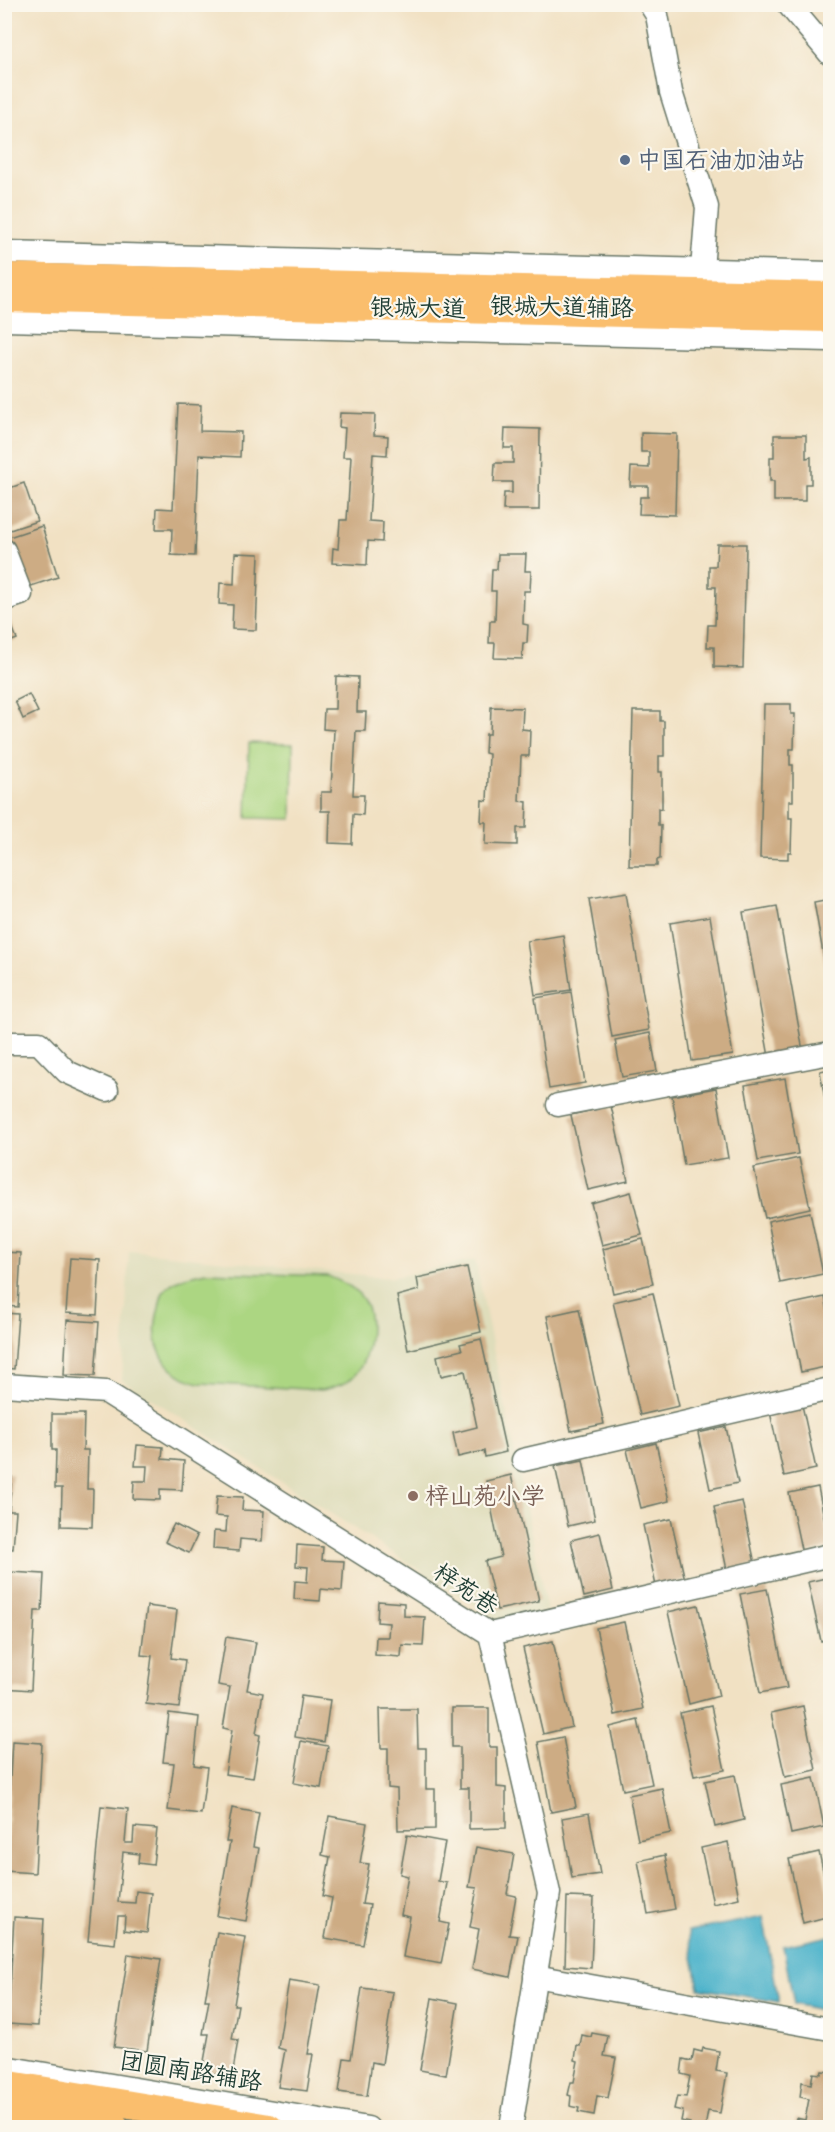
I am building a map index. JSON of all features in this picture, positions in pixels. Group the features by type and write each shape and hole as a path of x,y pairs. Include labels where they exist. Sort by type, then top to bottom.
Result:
{"main road":[{"name":"银城大道","path":"4,277 701,280 831,296"},
{"name":"银城大道","path":"4,298 831,318"},
{"path":"4,2084 269,2127"},
{"path":"4,2110 115,2127"}],"street":[{"path":"650,4 657,15 670,92 707,207 701,280"},
{"path":"788,4 831,54"},
{"name":"银城大道辅路","path":"4,252 701,280 831,273"},
{"name":"银城大道辅路","path":"4,320 831,340"},
{"path":"4,550 21,594 4,600"},
{"path":"4,1043 39,1043 67,1072 107,1090"},
{"path":"558,1105 831,1053"},
{"name":"梓苑巷","path":"4,1385 106,1392 490,1634 549,1893 511,2127"},
{"path":"523,1460 831,1389"},
{"path":"490,1634 831,1555"},
{"path":"535,1976 831,2029"},
{"name":"团圆南路辅路","path":"4,2067 368,2127"}],"shaded area":[{"name":"梓山苑小学","path":"129,1251 390,1278 475,1260 547,1611 501,1622 122,1380"}],"green space":[{"path":"249,743 293,744 292,819 247,818"},
{"path":"206,1272 328,1276 349,1286 365,1303 370,1321 369,1342 358,1371 352,1378 338,1386 322,1390 200,1383 177,1373 168,1365 158,1345 156,1321 161,1297 172,1283"}],"water":[{"path":"763,1917 779,2002 699,1988 688,1931"},
{"path":"830,1936 830,2012 794,2004 783,1946"}],"building":[{"path":"178,404 201,405 200,431 241,432 240,457 199,455 195,556 171,555 172,529 156,529 157,508 173,509"},
{"path":"340,413 375,414 374,435 388,436 387,455 373,454 369,521 383,522 382,542 368,541 367,565 332,563 333,548 338,549 340,520 347,520 351,457 343,457 345,428 339,427"},
{"path":"505,428 540,429 539,510 503,510 504,493 512,493 512,482 494,482 495,463 513,463 513,448 504,448"},
{"path":"641,433 677,434 675,515 639,514 640,497 648,497 648,486 630,486 631,467 649,468 649,452 641,452"},
{"path":"774,435 806,435 806,458 811,457 811,484 805,484 805,501 774,501 774,481 770,481 770,457 774,457"},
{"path":"24,483 37,521 7,531 4,525 4,490"},
{"path":"42,526 58,577 25,588 9,537"},
{"path":"717,544 746,544 743,668 714,667 714,647 707,647 708,625 715,625 716,587 709,587 709,566 716,566"},
{"path":"235,553 259,554 256,630 232,629 233,605 219,604 220,583 234,584"},
{"path":"498,554 526,554 525,571 531,571 530,591 524,591 523,624 528,625 527,643 523,643 522,659 494,658 495,643 489,643 490,621 495,621 496,591 491,591 492,569 497,569"},
{"path":"8,616 17,639 4,644 4,618"},
{"path":"336,676 358,677 357,712 366,712 365,731 356,731 353,795 364,795 363,815 353,814 352,844 329,843 330,811 321,811 321,792 331,792 334,730 323,729 324,709 335,709"},
{"path":"29,694 38,712 23,719 15,701"},
{"path":"764,704 791,704 791,714 795,714 794,749 790,749 790,765 793,765 793,801 789,801 789,818 792,818 791,852 788,852 788,859 760,858"},
{"path":"491,707 523,708 522,729 530,730 529,756 521,756 519,801 527,802 526,828 517,828 517,845 485,844 486,822 481,822 482,800 487,801 489,754 485,753 486,734 490,734"},
{"path":"633,711 660,711 660,721 664,721 664,756 659,756 659,772 662,772 662,809 658,808 658,825 661,825 660,859 657,860 657,866 629,866"},
{"path":"626,893 649,1030 612,1037 589,899"},
{"path":"830,899 830,987 829,987 814,902"},
{"path":"777,906 803,1051 769,1057 743,912"},
{"path":"710,916 733,1055 692,1061 670,923"},
{"path":"563,935 571,990 535,995 527,941"},
{"path":"571,992 585,1083 549,1089 535,998"},
{"path":"650,1033 657,1071 622,1077 615,1040"},
{"path":"830,1069 830,1123 829,1123 820,1071"},
{"path":"785,1078 798,1154 758,1161 745,1085"},
{"path":"716,1088 728,1158 684,1165 672,1096"},
{"path":"611,1106 628,1181 588,1190 571,1115"},
{"path":"799,1158 810,1208 765,1218 754,1168"},
{"path":"631,1192 642,1235 602,1245 591,1203"},
{"path":"810,1212 823,1274 780,1283 768,1221"},
{"path":"643,1239 653,1284 613,1293 603,1249"},
{"path":"4,1252 21,1253 18,1307 4,1306"},
{"path":"70,1258 100,1260 97,1315 66,1313"},
{"path":"467,1267 481,1332 408,1350 397,1296 419,1290 417,1278"},
{"path":"653,1293 679,1406 640,1415 613,1302"},
{"path":"825,1297 830,1321 830,1366 801,1372 787,1305"},
{"path":"579,1309 604,1424 571,1431 547,1316"},
{"path":"4,1313 18,1314 14,1369 4,1368"},
{"path":"67,1320 99,1322 95,1376 64,1375"},
{"path":"481,1339 506,1452 485,1457 484,1451 458,1457 453,1433 477,1427 465,1371 441,1376 437,1356 462,1350 460,1344"},
{"path":"802,1405 816,1469 784,1476 770,1412"},
{"path":"52,1414 84,1414 83,1450 88,1450 87,1489 93,1489 92,1527 61,1526 62,1488 55,1488 56,1450 52,1450"},
{"path":"726,1427 738,1483 710,1489 698,1433"},
{"path":"656,1443 669,1501 641,1508 627,1450"},
{"path":"137,1445 163,1447 162,1459 184,1461 182,1490 160,1489 160,1500 133,1499 134,1481 146,1481 147,1466 135,1466"},
{"path":"583,1460 595,1520 568,1526 555,1466"},
{"path":"4,1474 12,1474 9,1511 16,1511 13,1549 4,1549"},
{"path":"511,1475 539,1601 497,1610 485,1561 501,1557 486,1481"},
{"path":"818,1487 830,1548 802,1554 789,1493"},
{"path":"217,1496 243,1497 242,1510 264,1511 262,1541 240,1539 239,1551 213,1549 214,1531 226,1532 227,1517 215,1516"},
{"path":"742,1501 755,1564 727,1570 714,1507"},
{"path":"671,1519 685,1580 656,1586 643,1525"},
{"path":"174,1524 197,1536 189,1553 165,1542"},
{"path":"600,1533 613,1590 584,1597 571,1540"},
{"path":"297,1545 323,1547 322,1560 344,1561 342,1591 321,1589 320,1601 294,1599 295,1581 307,1582 308,1567 296,1566"},
{"path":"10,1572 44,1574 42,1611 35,1611 31,1690 4,1688 4,1609 8,1609"},
{"path":"830,1577 830,1639 821,1641 808,1582"},
{"path":"767,1589 787,1688 760,1693 740,1594"},
{"path":"378,1601 404,1603 404,1616 425,1617 423,1646 402,1645 401,1657 375,1655 376,1637 388,1637 389,1623 377,1622"},
{"path":"698,1605 719,1696 689,1704 668,1612"},
{"path":"147,1606 177,1610 171,1658 185,1660 179,1708 146,1704 152,1656 141,1655"},
{"path":"624,1622 643,1709 615,1715 596,1628"},
{"path":"226,1637 256,1642 247,1690 263,1693 256,1734 260,1735 253,1778 225,1774 232,1730 223,1728 230,1687 218,1685"},
{"path":"553,1641 572,1727 543,1734 523,1648"},
{"path":"830,1652 830,1674 829,1674 825,1653"},
{"path":"301,1696 330,1700 324,1742 295,1737"},
{"path":"711,1706 725,1770 694,1776 680,1713"},
{"path":"803,1706 816,1770 785,1777 771,1713"},
{"path":"452,1708 489,1708 489,1747 497,1747 497,1787 506,1788 506,1828 469,1829 469,1788 460,1788 460,1747 452,1747"},
{"path":"380,1709 417,1709 418,1748 426,1748 426,1789 435,1789 435,1829 398,1830 397,1789 388,1788 388,1748 381,1748"},
{"path":"169,1713 199,1717 194,1765 207,1767 201,1814 168,1810 174,1763 163,1762"},
{"path":"638,1720 652,1784 623,1790 610,1727"},
{"path":"563,1737 576,1807 551,1812 538,1742"},
{"path":"12,1741 42,1743 35,1873 5,1871"},
{"path":"301,1741 328,1746 321,1788 294,1783"},
{"path":"735,1775 744,1820 715,1827 705,1781"},
{"path":"814,1778 824,1827 791,1834 781,1785"},
{"path":"662,1788 671,1833 638,1840 629,1795"},
{"path":"101,1806 128,1809 125,1843 133,1843 134,1827 157,1829 153,1865 138,1863 139,1854 123,1852 118,1902 135,1903 136,1891 151,1893 147,1933 124,1930 125,1916 118,1916 115,1944 88,1941"},
{"path":"232,1808 259,1813 253,1847 259,1848 246,1921 217,1916 230,1842 226,1842"},
{"path":"589,1813 600,1874 572,1878 562,1818"},
{"path":"329,1816 367,1823 360,1863 369,1864 362,1904 370,1905 363,1945 325,1938 332,1898 323,1896 330,1857 322,1855"},
{"path":"407,1835 445,1842 438,1881 447,1883 440,1922 449,1924 441,1964 403,1957 410,1917 401,1915 408,1876 400,1874"},
{"path":"728,1842 739,1898 713,1904 701,1848"},
{"path":"476,1847 514,1854 507,1894 516,1896 509,1935 518,1936 510,1977 472,1969 479,1929 470,1927 477,1888 469,1887"},
{"path":"819,1852 830,1903 830,1916 803,1923 789,1859"},
{"path":"665,1855 675,1909 648,1914 638,1861"},
{"path":"567,1897 594,1898 591,1968 565,1966"},
{"path":"14,1917 44,1919 38,2026 8,2024"},
{"path":"217,1932 245,1937 234,2005 238,2005 232,2039 238,2040 232,2077 202,2072 209,2034 203,2034 209,2000 205,2000"},
{"path":"128,1954 161,1959 147,2051 114,2047"},
{"path":"289,1980 320,1985 308,2054 313,2054 307,2091 278,2087 285,2050 278,2048"},
{"path":"362,1988 393,1992 382,2064 372,2062 367,2096 339,2092 344,2058 351,2059"},
{"path":"432,1998 458,2003 446,2075 420,2070"},
{"path":"592,2033 608,2036 604,2056 616,2058 608,2098 597,2096 594,2115 578,2112 579,2108 570,2106 571,2096 568,2095 571,2082 574,2082 578,2061 575,2060 577,2045 580,2046 582,2035 591,2037"},
{"path":"703,2048 719,2051 716,2071 727,2073 720,2113 708,2111 705,2128 693,2128 689,2127 690,2123 681,2121 683,2111 674,2109 677,2096 686,2097 690,2076 681,2074 683,2059 692,2061 694,2050 702,2052"},
{"path":"822,2071 830,2072 830,2128 794,2128 796,2118 805,2120 809,2099 800,2097 802,2082 811,2084 813,2073 821,2074"}],"place":[{"name":"中国石油加油站","path":"625,160"},
{"name":"梓山苑小学","path":"413,1496"}]}
